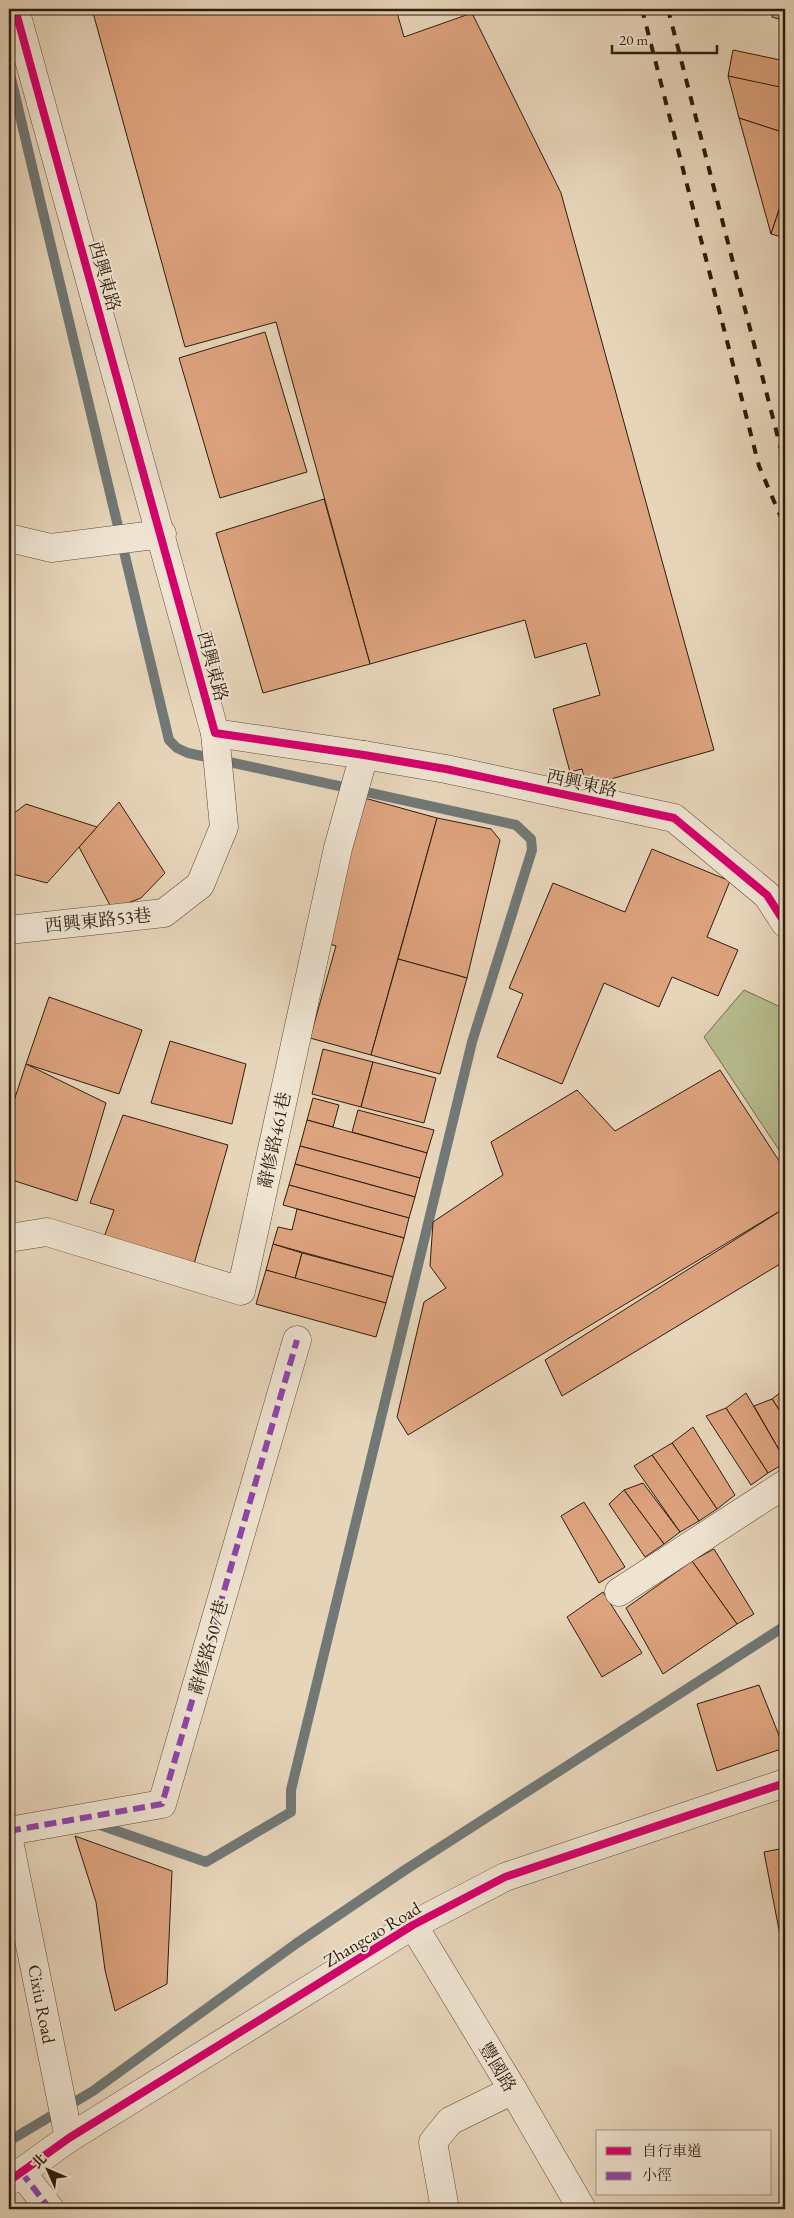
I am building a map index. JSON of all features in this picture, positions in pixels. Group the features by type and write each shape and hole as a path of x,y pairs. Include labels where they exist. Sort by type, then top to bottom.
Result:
{"street":[{"name":"西興東路","path":"16,9 162,534 215,733 446,769 674,818 767,895 785,923"},
{"path":"9,538 51,548 162,534"},
{"name":"西興東路53巷","path":"9,930 164,913 200,885 224,827 215,733"},
{"name":"辭修路461巷","path":"9,1238 47,1232 241,1291 338,848 364,755"},
{"name":"辭修路507巷","path":"10,1843 162,1804 297,1340"},
{"path":"619,1592 785,1484"},
{"name":"Zhangcao Road","path":"15,2177 64,2117 505,1876 785,1783"},
{"name":"Cixiu Road","path":"10,1843 64,2117"},
{"name":"豐國路","path":"413,1925 513,2090 582,2209"},
{"path":"445,2209 433,2142 450,2121 513,2090"},
{"path":"15,2177 50,2209"}],"green space":[{"path":"744,990 785,1009 785,1151 781,1153 704,1037"}],"building":[{"path":"92,9 396,9 404,37 472,13 561,193 714,750 586,786 582,769 570,772 553,709 600,695 586,643 535,658 525,620 370,664 276,322 185,347"},
{"path":"774,9 785,9 785,21 772,17"},
{"path":"733,50 785,61 785,89 728,76"},
{"path":"728,76 785,88 785,133 739,118"},
{"path":"739,118 785,133 785,191 771,234"},
{"path":"785,196 785,238 771,234"},
{"path":"265,332 307,472 220,498 179,358"},
{"path":"324,499 370,664 263,693 216,533"},
{"path":"361,797 437,818 371,1055 310,1038 336,946 321,941"},
{"path":"119,802 165,873 141,898 112,909 79,847"},
{"path":"26,804 97,827 47,883 9,873 9,817"},
{"path":"437,818 491,829 500,840 467,978 398,959"},
{"path":"652,849 730,881 707,937 738,950 718,996 672,977 659,1007 604,983 562,1084 497,1057 523,994 509,988 553,883 625,912"},
{"path":"398,959 467,978 440,1074 371,1055"},
{"path":"49,997 142,1030 119,1094 26,1064"},
{"path":"170,1041 246,1064 232,1124 151,1103"},
{"path":"323,1049 373,1062 361,1107 312,1094"},
{"path":"373,1062 436,1078 424,1123 361,1107"},
{"path":"26,1064 106,1103 77,1201 9,1179 9,1116"},
{"path":"720,1070 785,1170 785,1208 408,1435 397,1417 424,1302 446,1288 430,1266 433,1222 503,1175 491,1142 577,1090 615,1131"},
{"path":"313,1098 339,1105 333,1127 307,1120"},
{"path":"358,1110 434,1130 427,1153 352,1132"},
{"path":"123,1115 228,1145 194,1264 104,1237 114,1210 90,1203"},
{"path":"307,1120 427,1153 420,1178 300,1146"},
{"path":"300,1146 420,1178 415,1197 295,1164"},
{"path":"295,1164 415,1197 409,1218 289,1185"},
{"path":"289,1185 409,1218 404,1238 283,1205"},
{"path":"785,1208 785,1261 562,1396 545,1360"},
{"path":"297,1209 404,1238 393,1277 273,1244 278,1227 292,1230"},
{"path":"273,1244 302,1253 295,1279 266,1270"},
{"path":"302,1253 393,1277 386,1303 295,1279"},
{"path":"266,1270 386,1303 376,1337 256,1304"},
{"path":"785,1389 785,1419 772,1399"},
{"path":"746,1393 785,1460 785,1463 768,1473 726,1408"},
{"path":"772,1399 785,1419 785,1460 754,1406"},
{"path":"726,1408 768,1473 751,1485 706,1416"},
{"path":"693,1427 735,1495 717,1509 672,1443"},
{"path":"672,1443 717,1509 699,1521 652,1455"},
{"path":"652,1455 699,1521 680,1532 634,1466"},
{"path":"643,1483 680,1532 664,1544 624,1490"},
{"path":"624,1490 664,1544 645,1557 609,1504"},
{"path":"584,1502 625,1567 599,1583 561,1516"},
{"path":"714,1549 754,1614 737,1624 692,1561"},
{"path":"692,1561 737,1624 663,1674 626,1608"},
{"path":"603,1592 642,1653 602,1677 567,1617"},
{"path":"759,1685 784,1748 717,1771 697,1704"},
{"path":"75,1836 172,1871 167,1984 115,2011 105,1970 96,1902"},
{"path":"785,1848 785,1961 764,1852"}],"waterway":[{"path":"9,70 169,740 177,748 188,753 516,825 531,839 532,850 472,1042 291,1790 291,1812 206,1862 97,1824"},
{"path":"9,2141 93,2091 297,1943 408,1868 785,1626"}],"railway":[{"path":"642,9 759,466 785,527"},
{"path":"668,9 785,465"}],"marked path":[{"path":"9,1831 162,1804 297,1340"},
{"path":"21,2172 50,2209"}],"cycle path":[{"path":"15,9 215,733 446,769 674,818 767,895 785,923"},
{"path":"9,2181 69,2138 413,1925 505,1877 785,1783"}]}
